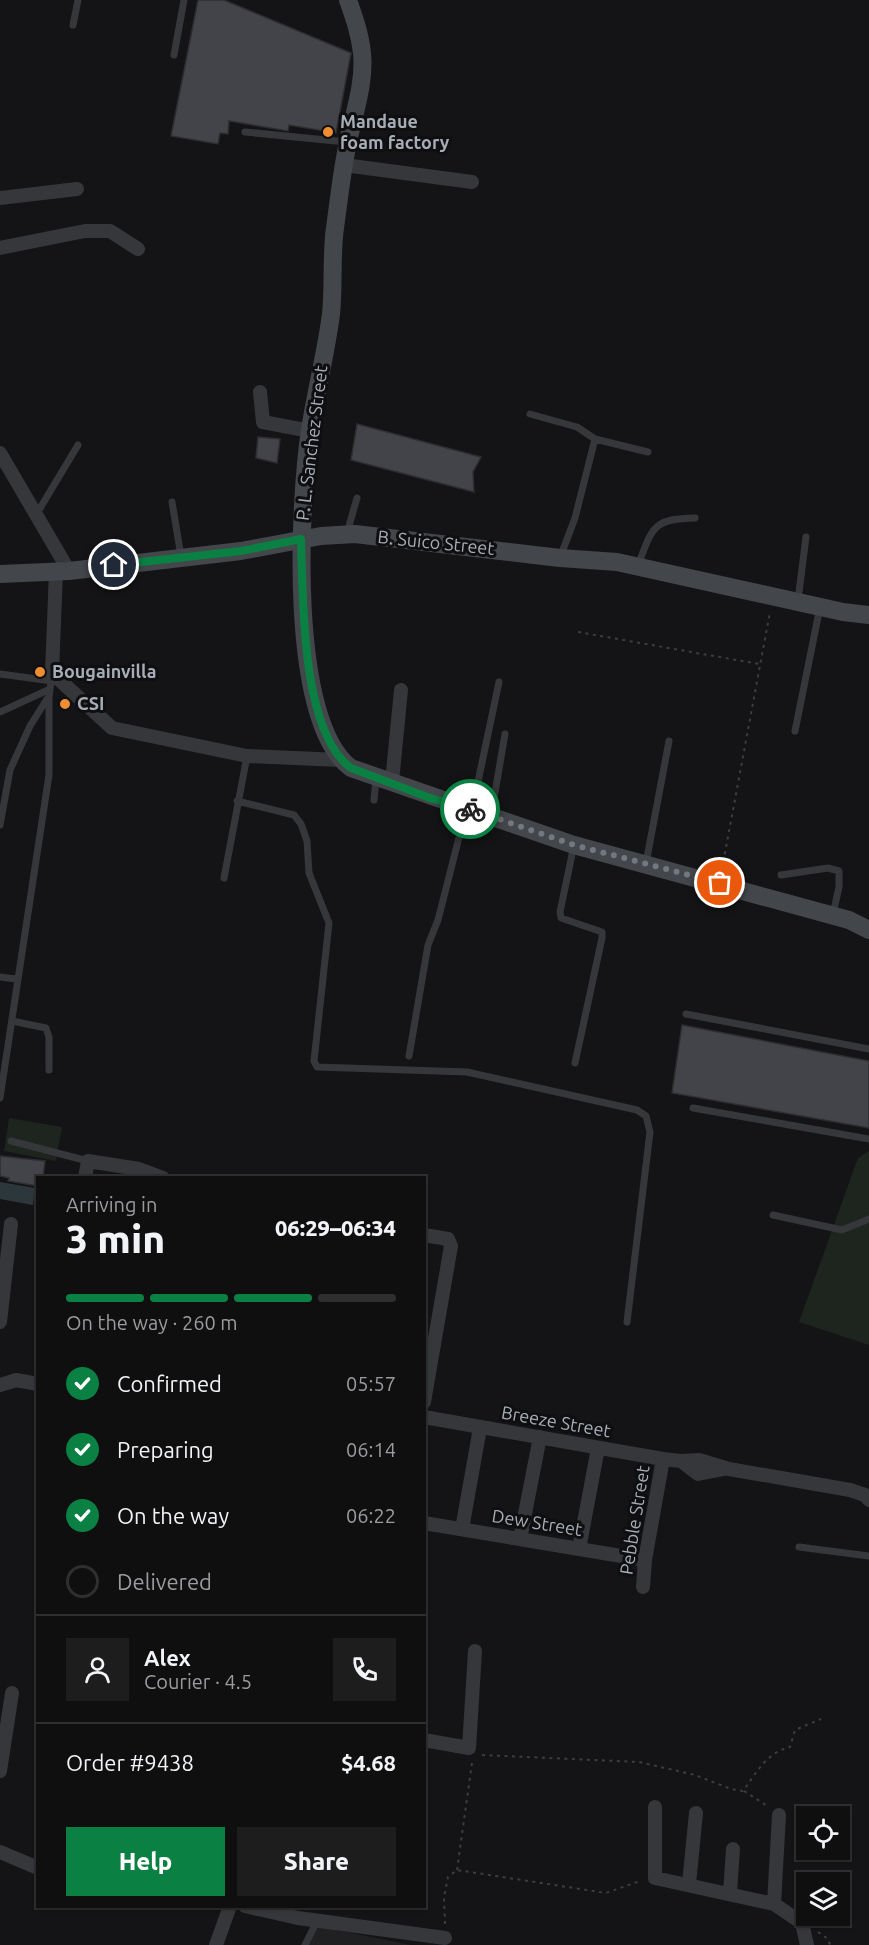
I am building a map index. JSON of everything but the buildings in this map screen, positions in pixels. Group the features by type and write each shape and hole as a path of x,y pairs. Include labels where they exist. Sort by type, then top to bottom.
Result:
{"street":[{"name":"P. L. Sanchez Street","path":"340,760 325,733 316,704 304,612 301,539 310,432 331,314 334,231 363,67 359,33 348,0"},
{"path":"344,165 472,182"},
{"path":"0,198 77,189"},
{"path":"0,248 85,231 110,231 138,249"},
{"path":"260,392 263,422 310,432"},
{"path":"0,453 36,515 62,571 52,677 111,728 247,756 340,760 351,768 384,780 574,845 720,883 833,916 869,930"},
{"name":"B. Suico Street","path":"0,574 62,571 241,551 301,539 347,535 617,562 820,607 869,615"},
{"path":"384,780 401,690"},
{"path":"85,1176 88,1161 139,1169 156,1176"},
{"path":"0,1322 11,1224"},
{"path":"426,1235 451,1241 426,1390"},
{"path":"0,1385 16,1380 36,1384"},
{"name":"Breeze Street","path":"426,1417 681,1461 698,1474 729,1469 850,1490 865,1495 869,1500"},
{"path":"462,1529 480,1428"},
{"path":"520,1539 540,1437"},
{"path":"579,1549 598,1448"},
{"name":"Pebble Street","path":"643,1587 645,1560 663,1459"},
{"name":"Dew Street","path":"426,1523 645,1560"},
{"path":"426,1740 469,1748 474,1650"},
{"path":"0,1771 12,1693"},
{"path":"655,1807 655,1878 774,1904 802,1923 807,1945"},
{"path":"689,1884 696,1813"},
{"path":"774,1904 779,1815"},
{"path":"730,1893 733,1849"},
{"path":"0,1852 36,1867"},
{"path":"216,1945 229,1908"},
{"path":"255,1908 317,1921 445,1938"}],"lane":[{"path":"73,25 78,0"},
{"path":"174,55 184,0"},
{"path":"245,132 348,142"},
{"path":"530,414 578,427 596,439 648,452"},
{"path":"560,558 575,518 596,439"},
{"path":"36,515 78,445"},
{"path":"347,535 357,498"},
{"path":"172,502 181,557"},
{"path":"637,566 652,532 659,523 671,518 695,518"},
{"path":"797,602 806,537"},
{"path":"795,731 820,607"},
{"path":"0,674 52,677 49,693 49,775 16,979 0,1098"},
{"path":"410,1056 428,945 438,920 470,809 499,682"},
{"path":"0,712 49,693"},
{"path":"0,825 10,770 30,726 49,693"},
{"path":"491,816 506,734"},
{"path":"646,864 669,741"},
{"path":"224,878 247,756"},
{"path":"374,800 384,780"},
{"path":"237,801 294,815 301,824 307,842 309,873 329,923 314,1061 317,1067 466,1072 637,1110 646,1116 650,1132 627,1322"},
{"path":"574,845 560,912 561,918 596,928 602,932 574,1063"},
{"path":"781,875 828,868 839,871 839,887 833,916"},
{"path":"0,977 16,979"},
{"path":"686,1014 869,1049"},
{"path":"12,1021 46,1028 49,1037 49,1070"},
{"path":"0,1035 9,1037"},
{"path":"693,1108 869,1139"},
{"path":"11,1141 88,1161"},
{"path":"773,1215 842,1230 869,1220"},
{"path":"799,1547 869,1556"},
{"path":"305,1945 317,1921"}],"path":[{"path":"720,883 773,595"},
{"path":"578,632 760,664"},
{"path":"743,1791 765,1759 778,1750 790,1747 795,1730 821,1719"},
{"path":"445,1938 444,1897 448,1877 457,1870 473,1755 639,1761 694,1775 754,1795 779,1815"},
{"path":"457,1870 606,1893 626,1884 655,1878"}],"shaded area":[{"path":"9,1118 62,1127 56,1161 4,1151"},
{"path":"869,1151 869,1345 799,1322 858,1158"},
{"path":"0,1182 35,1188 33,1205 0,1199"},
{"path":"312,1925 411,1945 304,1945"}],"way so far":[{"path":"470,809 574,845 720,883"}],"place":[{"name":"Mandaue foam factory","path":"328,132"},
{"name":"Bougainvilla","path":"40,672"},
{"name":"CSI","path":"65,704"}],"route":[{"path":"114,565 241,551 301,539 304,612 311,677 325,733 340,760 351,768 430,798 470,809"}]}
